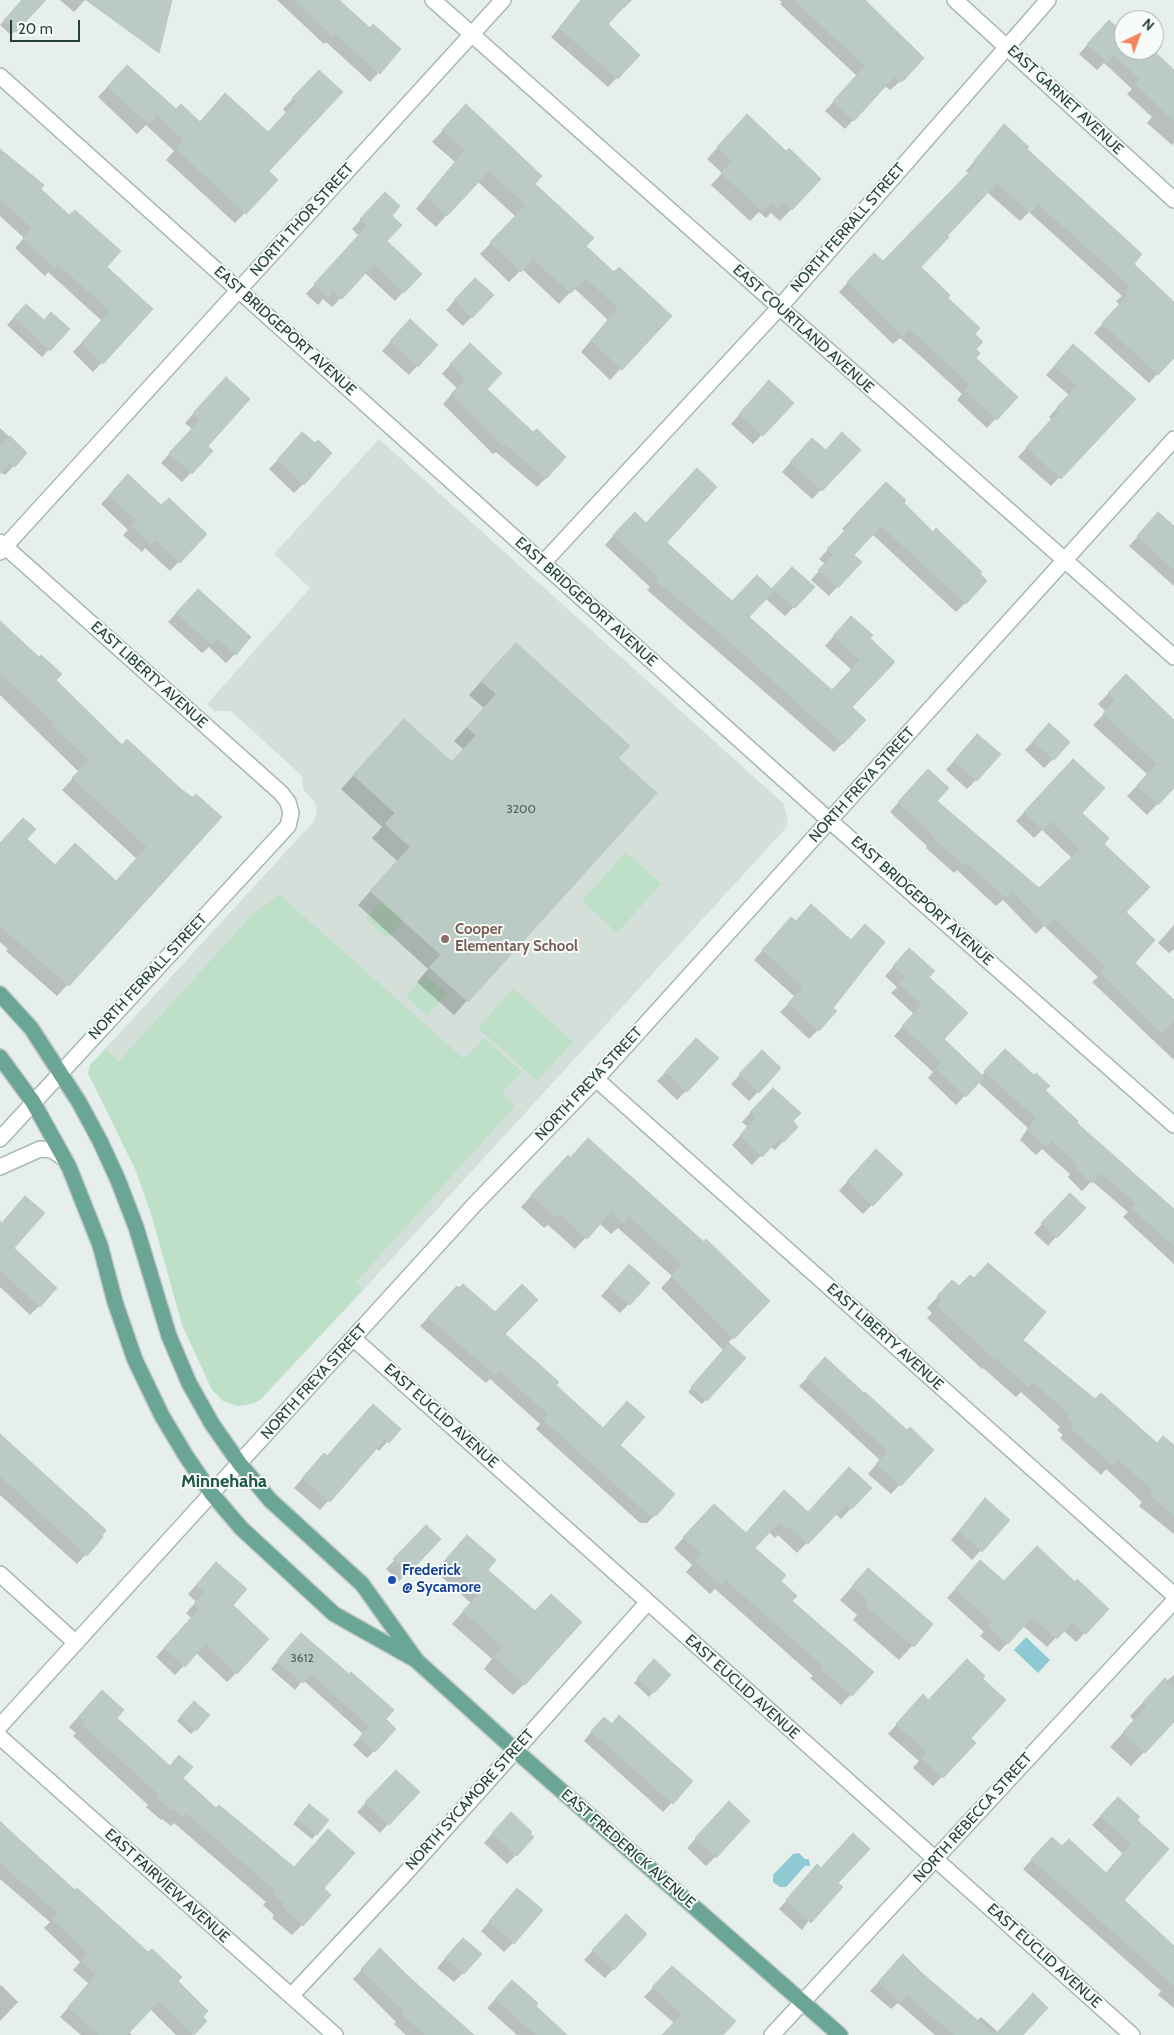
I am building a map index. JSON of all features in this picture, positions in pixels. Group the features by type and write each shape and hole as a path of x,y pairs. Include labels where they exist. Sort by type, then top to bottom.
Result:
{"main road":[{"path":"0,994 31,1028 79,1102 118,1180 136,1227 169,1336 189,1383 212,1424 240,1464"},
{"path":"0,1057 33,1102 65,1159 85,1201 100,1245 115,1302 135,1360 167,1424 212,1494"},
{"name":"EAST FREDERICK AVENUE","path":"240,1464 270,1500 362,1584 417,1661 515,1750 840,2035"},
{"name":"EAST FREDERICK AVENUE","path":"212,1494 241,1528 334,1614 417,1661"}],"street":[{"name":"EAST COURTLAND AVENUE","path":"433,0 1174,657"},
{"name":"NORTH THOR STREET","path":"2,547 503,0"},
{"name":"EAST GARNET AVENUE","path":"955,0 1174,200"},
{"name":"NORTH FERRALL STREET","path":"543,563 779,308 1048,0"},
{"name":"EAST BRIDGEPORT AVENUE","path":"0,76 830,821 1174,1125"},
{"name":"NORTH FREYA STREET","path":"0,1726 353,1338 596,1079 1174,439"},
{"name":"EAST LIBERTY AVENUE","path":"2,547 282,793 288,802 291,813"},
{"name":"NORTH FERRALL STREET","path":"0,1139 288,826 291,813"},
{"name":"EAST LIBERTY AVENUE","path":"596,1079 1174,1596"},
{"path":"0,1167 40,1149 52,1150 65,1159"},
{"name":"EAST EUCLID AVENUE","path":"353,1338 1132,2035"},
{"path":"0,1574 76,1642"},
{"name":"NORTH REBECCA STREET","path":"772,2035 1174,1601"},
{"name":"NORTH SYCAMORE STREET","path":"291,1996 404,1874 648,1602"},
{"name":"EAST FAIRVIEW AVENUE","path":"0,1737 334,2035"}],"shaded area":[{"name":"Cooper Elementary School","path":"379,439 784,804 788,823 785,829 364,1289 106,1048 314,821 317,811 315,802 304,791 301,775 231,711 214,711 207,704 310,588 274,554"}],"green space":[{"path":"626,852 661,884 617,933 582,901"},
{"path":"279,894 464,1059 484,1038 522,1072 502,1093 515,1106 356,1282 364,1289 260,1400 252,1404 237,1406 223,1401 212,1390 182,1325 152,1217 135,1169 88,1073 90,1065 106,1048 119,1061 253,914"},
{"path":"382,901 403,921 387,938 366,919"},
{"path":"425,975 447,994 427,1016 406,996"},
{"path":"513,988 573,1042 537,1081 478,1028"}],"water":[{"path":"1026,1637 1050,1660 1038,1673 1014,1650"},
{"path":"799,1853 805,1859 809,1859 810,1866 805,1866 786,1887 780,1887 773,1882 773,1875 793,1854"}],"building":[{"path":"22,0 46,0 16,32 4,20"},
{"path":"86,0 172,0 159,53"},
{"path":"295,0 339,0 370,28 373,24 401,49 380,74 335,34 333,37"},
{"path":"581,0 630,0 608,24 640,55 618,79 559,28"},
{"path":"794,0 865,0 924,58 904,80 900,82 894,77 854,121 833,101 865,66"},
{"path":"1109,20 1114,25 1114,55 1107,62 1087,44"},
{"path":"1119,60 1164,60 1174,70 1174,121 1135,84 1140,79"},
{"path":"127,65 176,109 181,104 200,122 225,93 268,132 296,102 292,98 319,70 343,92 269,171 278,180 246,214 176,149 183,140 157,115 149,124 107,87"},
{"path":"466,104 542,176 535,184 594,238 586,246 614,272 619,267 672,316 622,370 591,340 618,308 586,278 571,293 533,259 521,272 490,242 526,205 489,171 447,216 426,197 465,150 442,130"},
{"path":"747,114 786,151 789,148 821,179 792,210 783,202 778,208 771,202 762,211 721,173 732,161 717,147"},
{"path":"1004,124 1029,147 1027,149 1142,254 1134,264 1174,302 1174,358 1158,375 1102,323 1128,295 1124,292 1130,286 1038,204 1030,213 997,183 947,236 949,237 921,267 950,295 948,298 980,328 975,334 983,342 976,349 980,353 976,358 1018,397 997,420 965,390 970,385 935,352 909,329 903,336 847,282 874,253 883,261 977,164 974,161"},
{"path":"0,149 44,185 41,189 69,215 75,210 121,251 107,267 153,309 103,364 81,343 110,311 58,264 54,268 23,238 32,228 0,199"},
{"path":"385,192 400,206 392,216 402,225 387,241 422,274 404,293 374,264 342,299 333,291 328,297 314,284 367,226 360,219"},
{"path":"475,278 494,295 472,318 454,300"},
{"path":"26,304 44,320 51,312 70,329 50,351 14,317"},
{"path":"410,319 438,345 418,367 390,341"},
{"path":"470,343 502,373 487,389 533,432 537,429 566,457 546,479 505,444 503,446 451,394 465,379 450,364"},
{"path":"1073,344 1136,399 1061,479 1026,447 1060,410 1057,407 1077,386 1054,366"},
{"path":"226,377 250,399 208,446 213,451 192,474 169,453 200,420 193,413"},
{"path":"769,380 794,403 763,436 739,414"},
{"path":"302,432 315,443 318,440 332,453 304,485 277,460"},
{"path":"842,432 861,450 822,491 790,462 812,438 826,450"},
{"path":"10,436 27,453 15,467 10,463 0,474 0,446"},
{"path":"697,468 717,487 667,542 668,544 732,601 757,575 774,591 749,617 832,690 860,660 833,636 851,616 873,635 870,638 895,662 852,707 866,720 843,744 721,634 655,580 658,577 613,535 635,512 646,523"},
{"path":"128,474 161,505 169,498 207,534 180,563 155,540 151,544 131,526 136,520 109,495"},
{"path":"886,482 906,500 904,503 933,532 936,528 982,572 980,574 987,581 966,604 881,526 854,555 862,562 838,588 818,570 833,555 827,549 853,522 850,520"},
{"path":"1158,512 1174,526 1174,570 1137,536"},
{"path":"792,567 815,587 795,608 772,588"},
{"path":"198,589 251,637 236,655 218,638 212,645 176,613"},
{"path":"0,621 39,657 41,655 62,674 56,680 122,745 127,739 182,790 192,798 196,794 222,817 69,986 0,926 0,843 23,818 36,829 27,839 55,865 75,843 116,881 147,847 72,778 89,760 52,725 54,723 0,673"},
{"name":"Cooper Elementary School","path":"516,643 630,746 618,758 657,793 468,1002 429,967 441,955 370,891 410,847 385,824 395,813 353,775 404,719 452,762 476,735 467,727 496,694 481,681"},
{"path":"1126,674 1174,720 1174,788 1158,805 1137,785 1157,764 1103,714 1115,700 1108,693"},
{"path":"1049,723 1070,742 1054,760 1033,741"},
{"path":"977,734 1001,754 977,781 954,761"},
{"path":"1073,759 1105,788 1082,813 1109,838 1104,844 1150,887 1126,912 1155,940 1135,963 1174,1000 1174,1021 1162,1034 1100,972 1105,967 1054,918 1045,926 1012,891 1006,898 966,862 964,865 934,839 935,837 898,802 928,769 949,788 937,801 1039,888 1080,849 1051,821 1043,830 1024,812"},
{"path":"811,904 851,940 865,924 885,942 833,1008 837,1011 819,1031 788,1003 803,987 762,950 791,917 796,921"},
{"path":"909,948 935,971 929,977 968,1013 944,1039 984,1077 966,1097 936,1068 941,1062 902,1026 922,1004 899,984 905,977 893,966"},
{"path":"696,1038 719,1058 687,1092 665,1072"},
{"path":"1005,1049 1034,1075 1036,1073 1050,1086 1045,1090 1078,1121 1077,1123 1174,1209 1174,1246 1131,1208 1136,1203 1101,1173 1092,1183 1076,1168 1078,1165 1052,1141 1046,1147 1028,1130 1036,1118 984,1071"},
{"path":"762,1050 781,1068 759,1093 739,1074"},
{"path":"773,1088 801,1113 793,1121 798,1127 784,1142 780,1138 762,1157 740,1135 756,1117 750,1112"},
{"path":"588,1138 704,1242 706,1239 770,1301 734,1339 671,1276 682,1264 629,1217 624,1224 611,1212 587,1239 560,1214 556,1218 531,1195 568,1155 570,1158"},
{"path":"876,1149 903,1174 873,1206 847,1181"},
{"path":"1070,1193 1086,1208 1057,1238 1041,1223"},
{"path":"25,1196 45,1213 14,1248 57,1288 40,1307 0,1270 0,1225"},
{"path":"988,1263 1046,1312 1023,1340 1095,1399 1101,1393 1157,1443 1163,1436 1174,1445 1174,1516 1149,1494 1152,1490 1118,1459 1112,1465 1070,1427 1073,1424 1067,1418 1070,1415 1033,1382 1028,1387 995,1357 994,1359 937,1306 942,1301 937,1296 952,1280 959,1286 970,1275 974,1278"},
{"path":"629,1264 650,1283 630,1305 609,1287"},
{"path":"463,1284 495,1312 522,1284 538,1300 505,1334 559,1382 556,1385 603,1428 627,1401 645,1417 620,1445 675,1494 657,1515 649,1515 571,1445 543,1419 548,1414 499,1371 495,1375 428,1317 457,1286 459,1288"},
{"path":"729,1343 746,1358 707,1401 691,1387"},
{"path":"825,1357 907,1430 910,1427 934,1450 901,1486 876,1464 888,1451 807,1377"},
{"path":"373,1404 401,1429 389,1443 385,1439 330,1502 302,1478 324,1453 327,1456"},
{"path":"0,1434 106,1530 103,1537 87,1556 0,1476"},
{"path":"849,1467 872,1488 852,1509 846,1504 808,1544 789,1526 786,1528 779,1522 755,1548 786,1575 781,1581 797,1596 792,1601 874,1672 852,1696 820,1668 822,1665 726,1580 721,1585 695,1561 702,1554 683,1537 714,1504 746,1533 784,1490 808,1512"},
{"path":"985,1498 1010,1520 982,1552 959,1531"},
{"path":"426,1525 441,1539 409,1573 393,1559"},
{"path":"467,1535 496,1560 488,1570 535,1611 551,1594 582,1622 525,1685 494,1656 503,1647 463,1611 481,1591 446,1559"},
{"path":"1037,1546 1075,1582 1077,1579 1109,1609 1086,1634 1072,1622 1057,1639 1032,1617 1008,1644 988,1627 992,1622 955,1589 980,1560 1004,1581"},
{"path":"216,1562 247,1589 233,1605 269,1639 237,1674 205,1644 185,1667 164,1648 199,1609 194,1604 204,1592 196,1585"},
{"path":"868,1568 933,1624 914,1647 866,1606 869,1601 852,1586"},
{"path":"301,1633 349,1674 351,1672 394,1710 386,1719 396,1729 375,1752 359,1738 369,1726 311,1674 303,1683 277,1661"},
{"path":"654,1659 671,1675 654,1693 637,1678"},
{"path":"967,1659 985,1676 983,1679 1006,1700 971,1738 976,1743 943,1778 921,1758 927,1752 896,1724 923,1694 928,1700"},
{"path":"1165,1678 1174,1688 1174,1722 1145,1753 1123,1732 1147,1706 1143,1702"},
{"path":"102,1690 124,1710 117,1718 170,1766 179,1755 193,1767 183,1778 216,1808 219,1805 294,1867 328,1829 355,1853 324,1888 331,1895 303,1926 282,1906 284,1904 273,1894 276,1891 186,1813 182,1817 174,1809 172,1811 156,1796 158,1794 82,1725 85,1722 79,1716"},
{"path":"194,1701 210,1715 196,1731 180,1717"},
{"path":"619,1715 693,1781 673,1804 591,1731 604,1717 612,1724"},
{"path":"396,1770 420,1792 389,1825 365,1802"},
{"path":"1118,1797 1140,1817 1137,1820 1169,1849 1124,1900 1174,1946 1174,1986 1031,1859 1052,1837 1062,1846 1069,1839 1106,1873 1131,1844 1100,1816"},
{"path":"729,1801 750,1821 716,1858 695,1838"},
{"path":"309,1804 329,1820 317,1835 297,1819"},
{"path":"511,1812 532,1832 530,1834 534,1837 517,1856 492,1833"},
{"path":"0,1822 75,1890 77,1888 148,1952 152,1949 182,1977 178,1981 208,2011 203,2017 207,2021 194,2035 159,2001 127,2035 99,2035 68,2007 96,1975 81,1961 88,1953 52,1919 58,1913 0,1863"},
{"path":"853,1833 870,1849 838,1883 843,1887 811,1923 786,1900 817,1864 821,1868"},
{"path":"517,1888 543,1910 514,1944 489,1921"},
{"path":"626,1914 647,1934 614,1970 592,1950"},
{"path":"463,1938 482,1954 464,1974 445,1958"},
{"path":"380,1948 412,1980 474,2035 425,2035 402,2014 404,2012 361,1969"},
{"path":"903,1954 924,1975 995,2035 954,2035 907,1995 900,2002 878,1982"},
{"path":"672,1966 736,2021 723,2035 662,2035 682,2014 652,1987"},
{"path":"512,1980 538,2003 536,2006 567,2035 536,2035 495,1999"},
{"path":"1033,1993 1048,2008 1023,2035 995,2035"}],"place":[{"name":"Cooper Elementary School","path":"445,939"},
{"name":"Frederick @ Sycamore","path":"392,1580"}],"district":[{"name":"Minnehaha","path":"224,1482"}]}
